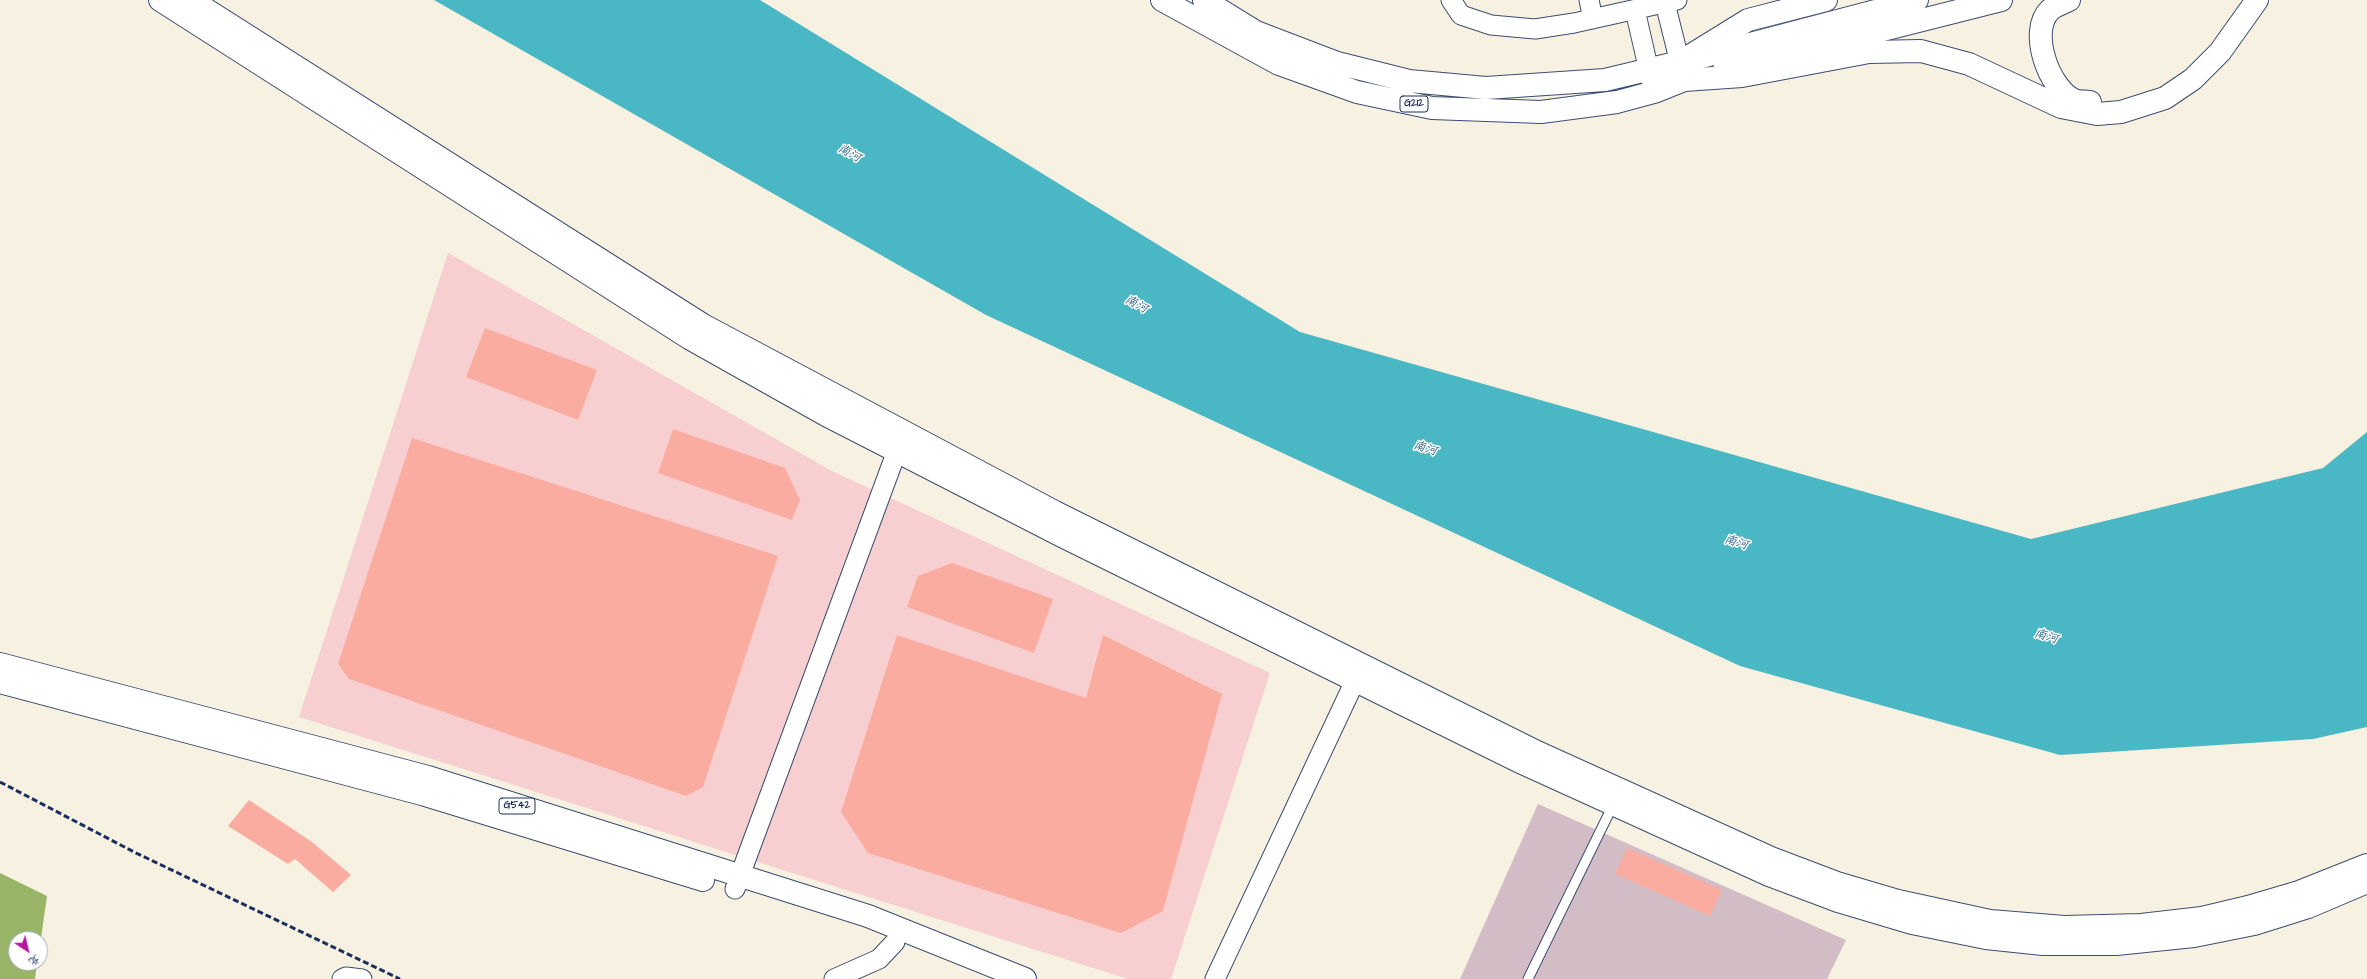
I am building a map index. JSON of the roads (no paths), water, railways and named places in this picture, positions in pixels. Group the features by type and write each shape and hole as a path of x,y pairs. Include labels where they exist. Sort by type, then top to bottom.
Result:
{"main road":[{"path":"160,0 689,338 826,415 900,441 1055,512 1359,673 1537,752 1616,797 1769,875 1838,901 1920,925 1986,938 2043,944 2116,944 2194,936 2254,924 2308,907 2367,882"},
{"path":"191,0 703,325 900,441"},
{"name":"G212","path":"1162,0 1279,64 1357,92 1432,108 1541,112 1616,102 1654,92 1682,71"},
{"name":"G212","path":"1204,0 1256,32 1337,64 1409,81 1486,88 1605,80 1649,70 1682,71"},
{"path":"1682,71 1748,20 1826,0"},
{"path":"1682,71 1917,0"},
{"path":"1682,71 2001,0"},
{"path":"2069,0 2049,10 2042,27 2041,48 2046,68 2058,86 2074,100 2091,102 2111,101 2156,89 2188,71 2214,43 2243,0"},
{"path":"1682,71 1742,76 1869,52 1921,51 1969,64 2061,107 2097,114 2121,112 2165,98 2193,79 2220,52 2257,0"},
{"name":"G542","path":"0,664 428,777 737,883 859,927 988,979"},
{"name":"G542","path":"0,682 422,794 737,883 868,916 1025,979"},
{"path":"1616,797 1837,883 1898,901 1990,921 2064,927 2141,925 2202,918 2248,908 2299,892 2367,865"}],"street":[{"path":"1451,0 1461,14 1491,25 1535,29 1593,19 1671,1 1682,71"},
{"path":"1589,0 1593,19"},
{"path":"1635,10 1654,92"},
{"path":"737,883 900,441"},
{"path":"1215,979 1359,673"},
{"path":"834,979 879,959 895,942"},
{"path":"342,979 346,977 362,979"}],"lane":[{"path":"1528,979 1616,797"}],"water":[{"name":"南河","path":"434,0 760,0 1300,332 2031,539 2323,468 2367,432 2367,727 2313,739 2060,755 1740,666 986,315"}],"railway":[{"path":"0,782 134,852 400,979"}]}
